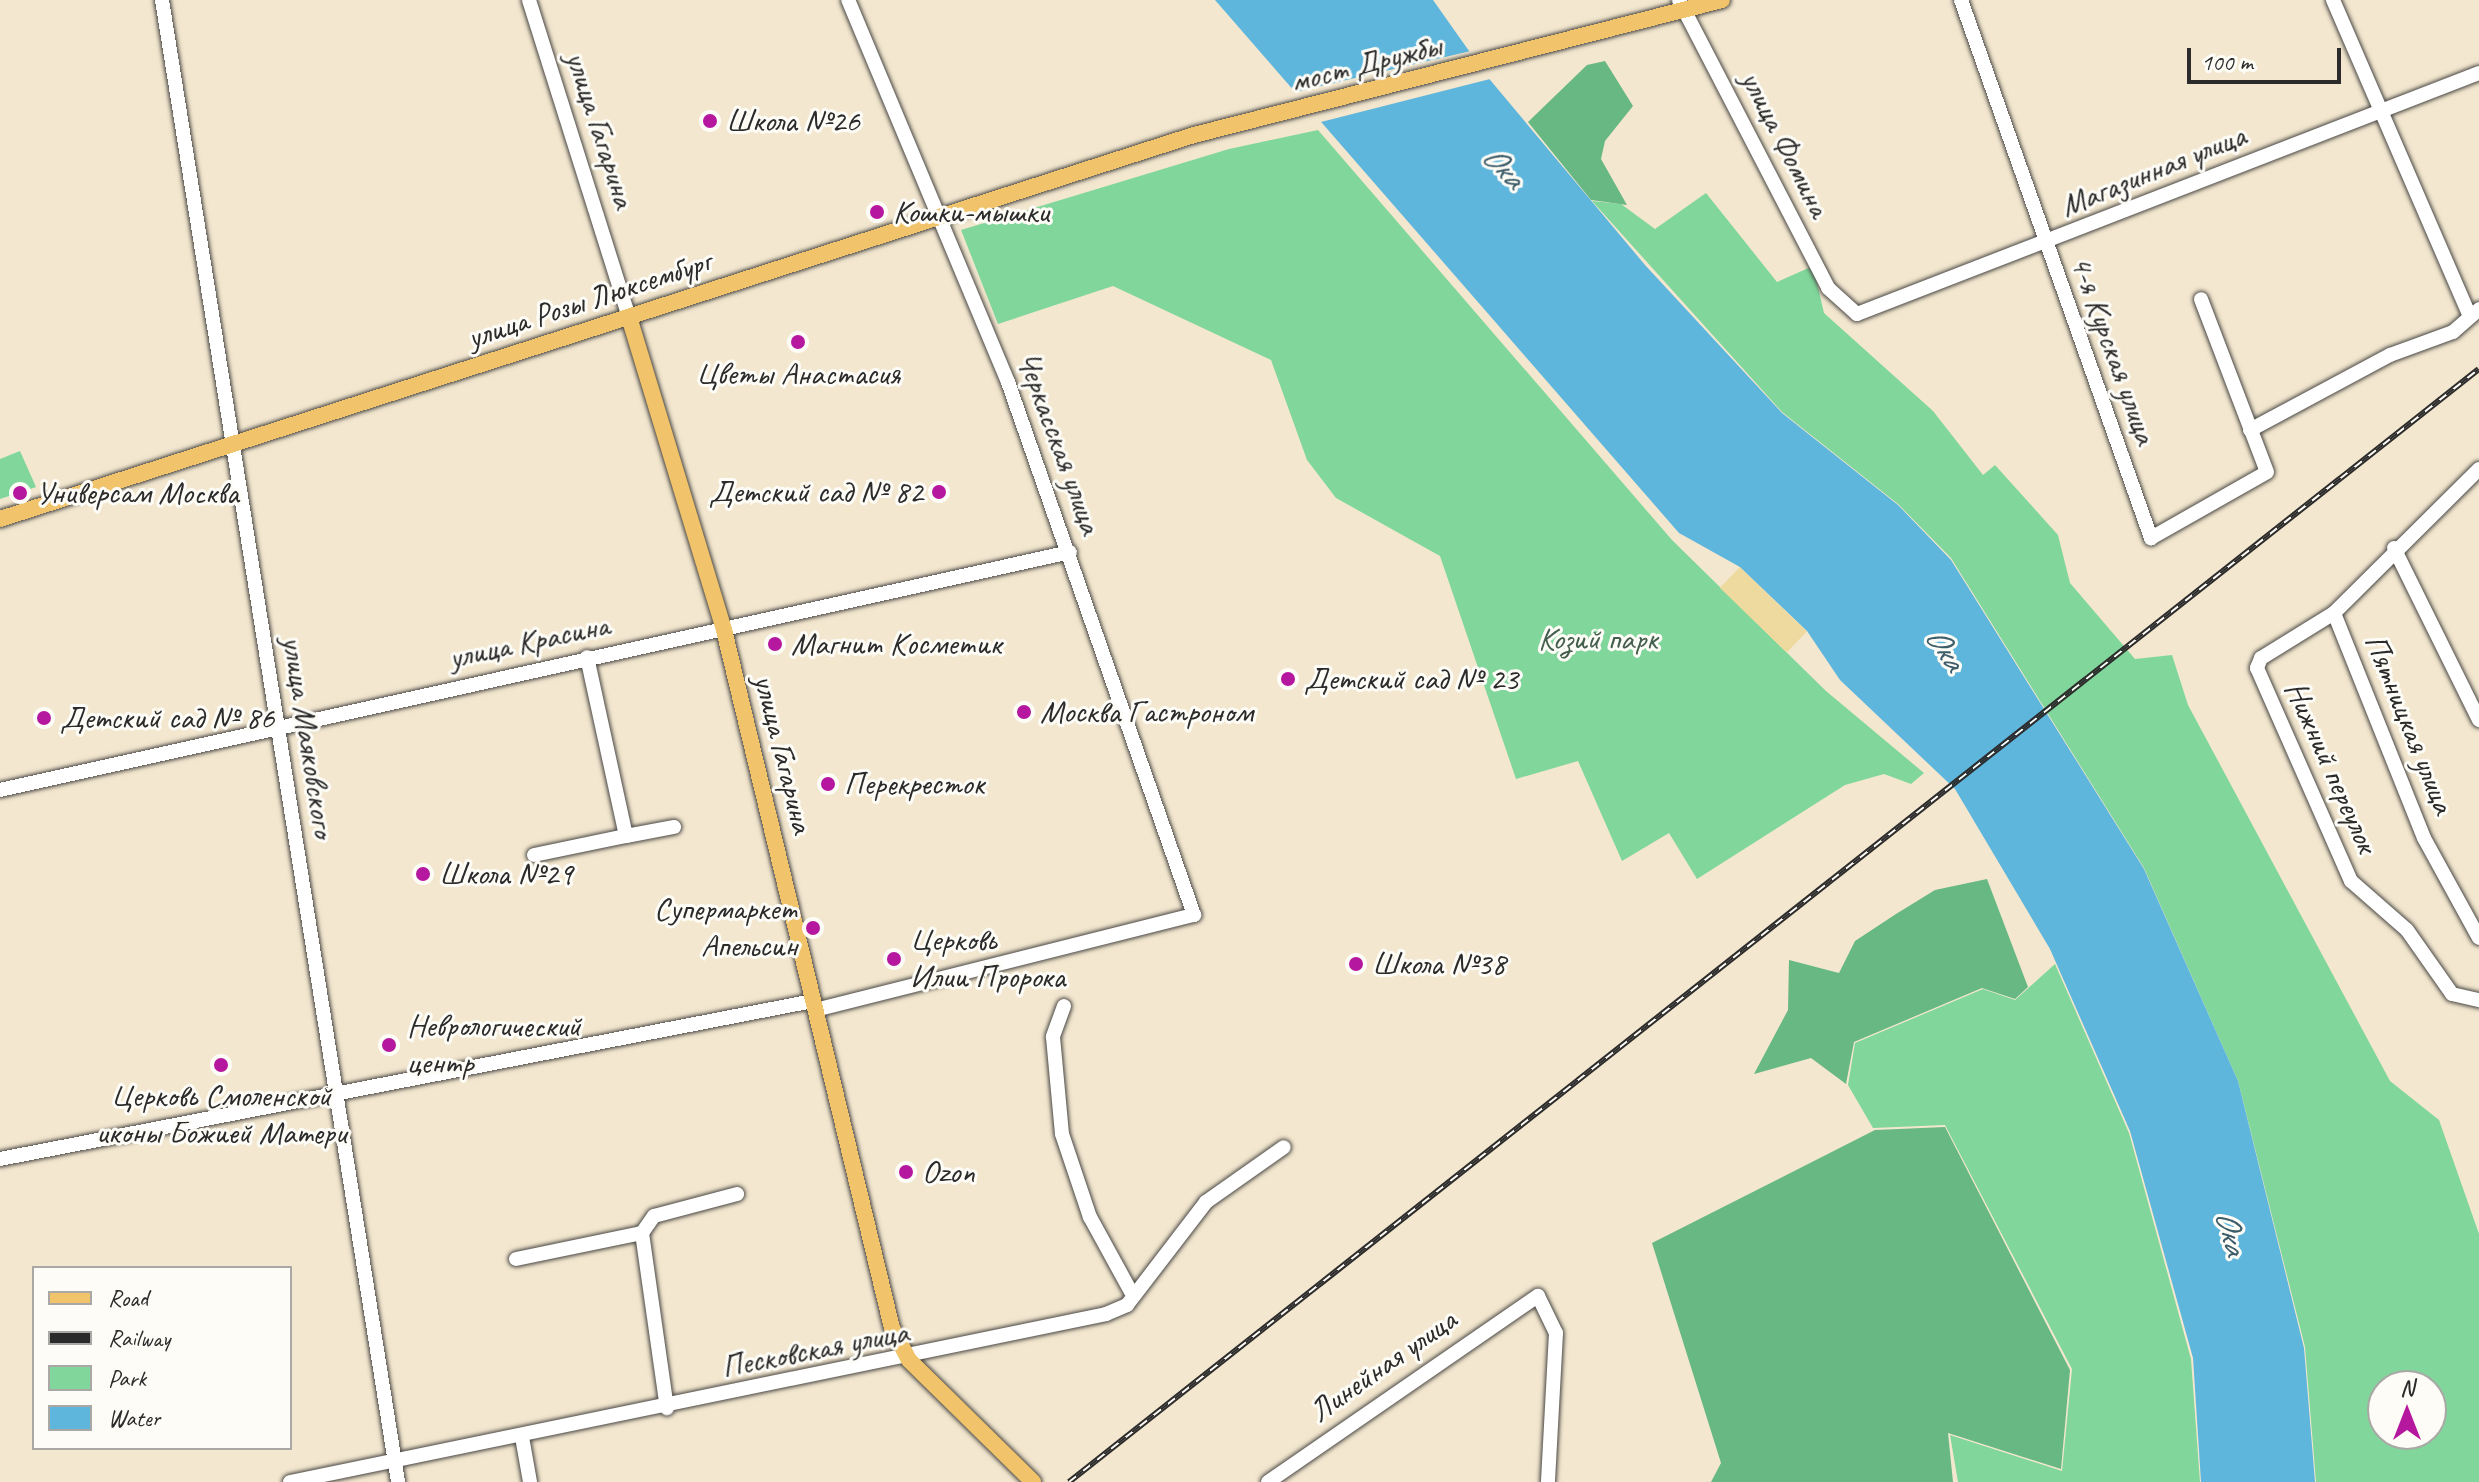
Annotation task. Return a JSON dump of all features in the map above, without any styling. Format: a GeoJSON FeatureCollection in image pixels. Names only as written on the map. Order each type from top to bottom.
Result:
{"type":"FeatureCollection","features":[{"type":"Feature","properties":{"kind":"main road","name":"мост Дружбы"},"geometry":{"type":"LineString","coordinates":[[1194,135],[1552,48],[1682,6],[1722,0]]}},
{"type":"Feature","properties":{"kind":"main road","name":"улица Розы Люксембург"},"geometry":{"type":"LineString","coordinates":[[0,519],[1194,135]]}},
{"type":"Feature","properties":{"kind":"main road","name":"улица Гагарина"},"geometry":{"type":"LineString","coordinates":[[629,317],[724,630],[892,1328],[909,1360],[1033,1482]]}},
{"type":"Feature","properties":{"kind":"street","name":"улица Маяковского"},"geometry":{"type":"LineString","coordinates":[[162,0],[398,1482]]}},
{"type":"Feature","properties":{"kind":"street","name":"улица Гагарина"},"geometry":{"type":"LineString","coordinates":[[529,0],[629,317]]}},
{"type":"Feature","properties":{"kind":"street","name":"Черкасская улица"},"geometry":{"type":"LineString","coordinates":[[814,1006],[1194,915],[1070,552],[941,216],[848,0]]}},
{"type":"Feature","properties":{"kind":"street","name":"4-я Курская улица"},"geometry":{"type":"LineString","coordinates":[[1961,0],[2044,245],[2151,538],[2267,472],[2250,430]]}},
{"type":"Feature","properties":{"kind":"street"},"geometry":{"type":"LineString","coordinates":[[2201,299],[2250,430],[2390,355],[2453,332],[2474,312],[2333,0]]}},
{"type":"Feature","properties":{"kind":"street","name":"улица Фомина"},"geometry":{"type":"LineString","coordinates":[[1682,6],[1828,288],[1847,310]]}},
{"type":"Feature","properties":{"kind":"street","name":"Магазинная улица"},"geometry":{"type":"LineString","coordinates":[[1847,310],[1867,313],[2479,73]]}},
{"type":"Feature","properties":{"kind":"street"},"geometry":{"type":"LineString","coordinates":[[2334,613],[2394,548],[2479,469]]}},
{"type":"Feature","properties":{"kind":"street"},"geometry":{"type":"LineString","coordinates":[[2394,548],[2479,720]]}},
{"type":"Feature","properties":{"kind":"street","name":"улица Красина"},"geometry":{"type":"LineString","coordinates":[[0,790],[1070,552]]}},
{"type":"Feature","properties":{"kind":"street","name":"Нижний переулок"},"geometry":{"type":"LineString","coordinates":[[2334,613],[2261,658],[2257,668],[2351,881],[2407,930],[2452,994],[2479,1000]]}},
{"type":"Feature","properties":{"kind":"street","name":"Пятницкая улица"},"geometry":{"type":"LineString","coordinates":[[2334,613],[2424,838],[2479,938]]}},
{"type":"Feature","properties":{"kind":"street"},"geometry":{"type":"LineString","coordinates":[[587,657],[626,836]]}},
{"type":"Feature","properties":{"kind":"street"},"geometry":{"type":"LineString","coordinates":[[534,855],[674,827]]}},
{"type":"Feature","properties":{"kind":"street"},"geometry":{"type":"LineString","coordinates":[[0,1159],[814,1006]]}},
{"type":"Feature","properties":{"kind":"street"},"geometry":{"type":"LineString","coordinates":[[1064,1006],[1053,1037],[1062,1134],[1090,1217],[1131,1292]]}},
{"type":"Feature","properties":{"kind":"street","name":"Песковская улица"},"geometry":{"type":"LineString","coordinates":[[290,1482],[909,1360],[1106,1314],[1127,1305],[1131,1292],[1206,1202],[1284,1147]]}},
{"type":"Feature","properties":{"kind":"street"},"geometry":{"type":"LineString","coordinates":[[516,1259],[642,1233],[654,1216],[737,1194]]}},
{"type":"Feature","properties":{"kind":"street"},"geometry":{"type":"LineString","coordinates":[[642,1233],[667,1408]]}},
{"type":"Feature","properties":{"kind":"street","name":"Линейная улица"},"geometry":{"type":"LineString","coordinates":[[1268,1482],[1530,1296],[1545,1300],[1556,1333],[1548,1482]]}},
{"type":"Feature","properties":{"kind":"street"},"geometry":{"type":"LineString","coordinates":[[522,1437],[530,1482]]}},
{"type":"Feature","properties":{"kind":"green space"},"geometry":{"type":"Polygon","coordinates":[[[1605,61],[1633,106],[1605,141],[1601,159],[1627,205],[1591,200],[1528,122],[1587,65],[1605,61]]]}},
{"type":"Feature","properties":{"kind":"green space","name":"Козий парк"},"geometry":{"type":"Polygon","coordinates":[[[1318,130],[1672,540],[1826,691],[1924,773],[1911,784],[1884,774],[1845,785],[1697,879],[1669,833],[1622,861],[1578,761],[1516,779],[1440,556],[1336,498],[1307,460],[1271,360],[1113,286],[998,324],[961,230],[1229,149],[1318,130]]]}},
{"type":"Feature","properties":{"kind":"green space"},"geometry":{"type":"Polygon","coordinates":[[[1706,193],[1777,282],[1813,266],[1824,313],[1933,411],[1983,475],[1995,465],[2058,535],[2070,583],[2135,659],[2172,655],[2188,705],[2390,1081],[2439,1120],[2479,1234],[2479,1482],[2316,1482],[2305,1347],[2238,1081],[2144,868],[1951,558],[1898,504],[1782,412],[1592,201],[1621,204],[1655,229],[1706,193]]]}},
{"type":"Feature","properties":{"kind":"green space"},"geometry":{"type":"Polygon","coordinates":[[[20,451],[36,487],[0,499],[0,459],[20,451]]]}},
{"type":"Feature","properties":{"kind":"green space"},"geometry":{"type":"Polygon","coordinates":[[[1987,879],[2028,987],[2015,999],[1982,988],[1854,1042],[1846,1084],[1811,1058],[1754,1074],[1788,1010],[1789,960],[1839,973],[1855,941],[1896,914],[1935,890],[1987,879]]]}},
{"type":"Feature","properties":{"kind":"green space"},"geometry":{"type":"Polygon","coordinates":[[[2055,964],[2129,1133],[2191,1359],[2200,1482],[1958,1482],[1950,1435],[2062,1471],[2072,1369],[1945,1125],[1873,1128],[1848,1085],[1855,1043],[1983,989],[2015,1000],[2055,964]]]}},
{"type":"Feature","properties":{"kind":"green space"},"geometry":{"type":"Polygon","coordinates":[[[1945,1127],[2070,1370],[2061,1469],[1948,1433],[1953,1482],[1711,1482],[1721,1463],[1652,1243],[1875,1130],[1945,1127]]]}},
{"type":"Feature","properties":{"kind":"sand"},"geometry":{"type":"Polygon","coordinates":[[[1740,567],[1807,632],[1787,652],[1720,588],[1740,567]]]}},
{"type":"Feature","properties":{"kind":"water","name":"Ока"},"geometry":{"type":"Polygon","coordinates":[[[1215,0],[1433,0],[1486,75],[1645,265],[1782,413],[1898,505],[1951,560],[2144,869],[2238,1081],[2304,1348],[2315,1482],[2201,1482],[2193,1358],[2130,1131],[2050,949],[1955,789],[1840,680],[1807,631],[1740,567],[1679,533],[1215,0]]]}},
{"type":"Feature","properties":{"kind":"pier"},"geometry":{"type":"Polygon","coordinates":[[[1475,50],[1494,78],[1317,123],[1291,93],[1475,50]]]}},
{"type":"Feature","properties":{"kind":"railway"},"geometry":{"type":"LineString","coordinates":[[1069,1482],[2479,369]]}},
{"type":"Feature","properties":{"kind":"place","name":"Школа №26"},"geometry":{"type":"Point","coordinates":[710,121]}},
{"type":"Feature","properties":{"kind":"place","name":"Кошки-мышки"},"geometry":{"type":"Point","coordinates":[877,212]}},
{"type":"Feature","properties":{"kind":"place","name":"Цветы Анастасия"},"geometry":{"type":"Point","coordinates":[798,342]}},
{"type":"Feature","properties":{"kind":"place","name":"Детский сад № 82"},"geometry":{"type":"Point","coordinates":[939,492]}},
{"type":"Feature","properties":{"kind":"place","name":"Универсам Москва"},"geometry":{"type":"Point","coordinates":[20,493]}},
{"type":"Feature","properties":{"kind":"place","name":"Магнит Косметик"},"geometry":{"type":"Point","coordinates":[775,644]}},
{"type":"Feature","properties":{"kind":"place","name":"Детский сад № 23"},"geometry":{"type":"Point","coordinates":[1288,679]}},
{"type":"Feature","properties":{"kind":"place","name":"Москва Гастроном"},"geometry":{"type":"Point","coordinates":[1024,712]}},
{"type":"Feature","properties":{"kind":"place","name":"Детский сад № 86"},"geometry":{"type":"Point","coordinates":[44,718]}},
{"type":"Feature","properties":{"kind":"place","name":"Перекресток"},"geometry":{"type":"Point","coordinates":[828,784]}},
{"type":"Feature","properties":{"kind":"place","name":"Школа №29"},"geometry":{"type":"Point","coordinates":[423,874]}},
{"type":"Feature","properties":{"kind":"place","name":"Супермаркет Апельсин"},"geometry":{"type":"Point","coordinates":[813,928]}},
{"type":"Feature","properties":{"kind":"place","name":"Церковь Илии Пророка"},"geometry":{"type":"Point","coordinates":[894,959]}},
{"type":"Feature","properties":{"kind":"place","name":"Школа №38"},"geometry":{"type":"Point","coordinates":[1356,964]}},
{"type":"Feature","properties":{"kind":"place","name":"Неврологический центр"},"geometry":{"type":"Point","coordinates":[389,1045]}},
{"type":"Feature","properties":{"kind":"place","name":"Церковь Смоленской иконы Божией Матери"},"geometry":{"type":"Point","coordinates":[221,1065]}},
{"type":"Feature","properties":{"kind":"place","name":"Ozon"},"geometry":{"type":"Point","coordinates":[906,1172]}}]}
